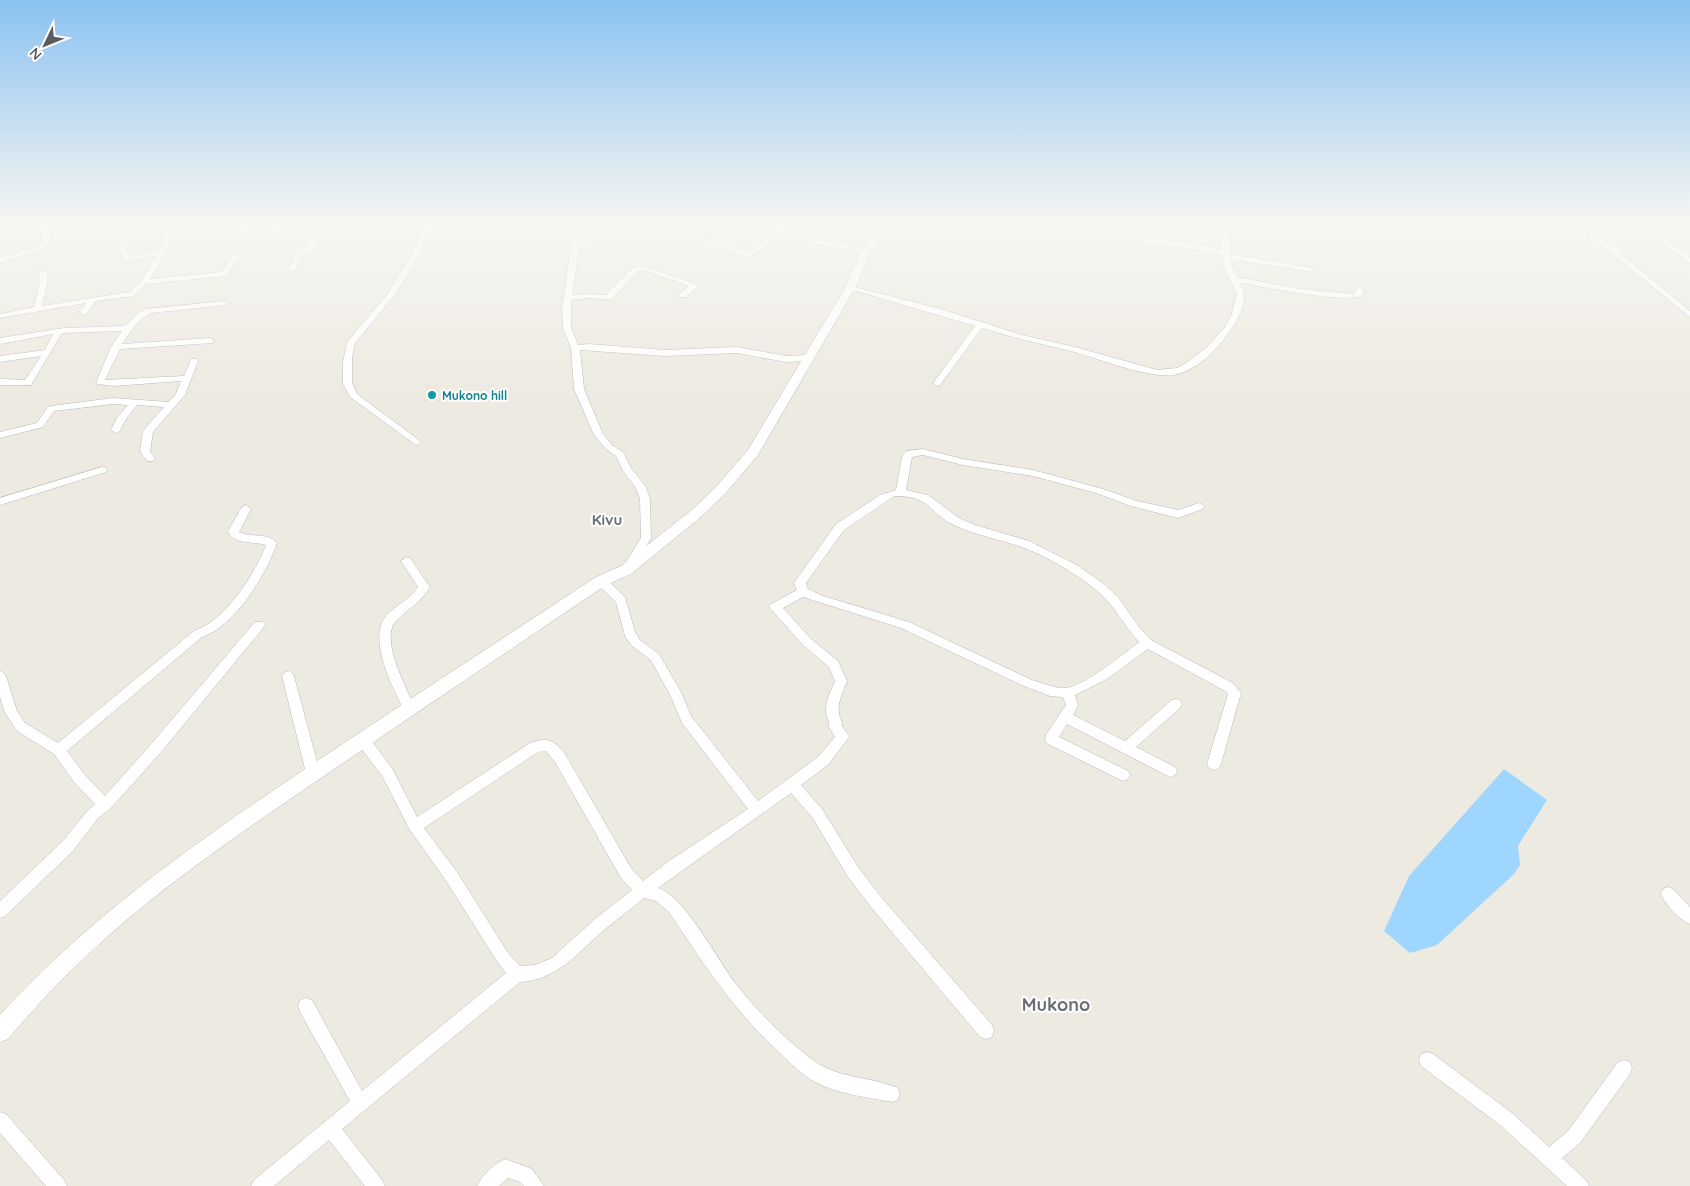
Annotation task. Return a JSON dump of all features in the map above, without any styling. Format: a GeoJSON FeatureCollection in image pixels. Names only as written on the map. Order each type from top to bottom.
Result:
{"type":"FeatureCollection","features":[{"type":"Feature","properties":{"kind":"street"},"geometry":{"type":"LineString","coordinates":[[38,310],[44,279]]}},
{"type":"Feature","properties":{"kind":"street"},"geometry":{"type":"LineString","coordinates":[[0,316],[92,299],[127,296],[134,293],[146,279]]}},
{"type":"Feature","properties":{"kind":"street"},"geometry":{"type":"LineString","coordinates":[[144,282],[170,279]]}},
{"type":"Feature","properties":{"kind":"street"},"geometry":{"type":"LineString","coordinates":[[400,279],[389,297],[351,342],[348,351],[349,368],[347,384],[350,386],[353,395],[416,442]]}},
{"type":"Feature","properties":{"kind":"street"},"geometry":{"type":"LineString","coordinates":[[570,279],[567,298],[567,328],[575,348],[579,389],[599,435],[609,448],[620,454],[627,469],[644,493],[646,538],[626,570]]}},
{"type":"Feature","properties":{"kind":"street"},"geometry":{"type":"LineString","coordinates":[[567,298],[587,296],[608,298],[626,279]]}},
{"type":"Feature","properties":{"kind":"street"},"geometry":{"type":"LineString","coordinates":[[678,279],[695,285],[683,295]]}},
{"type":"Feature","properties":{"kind":"street"},"geometry":{"type":"LineString","coordinates":[[0,1031],[28,999],[112,919],[211,843],[362,739],[601,581],[626,570],[720,491],[753,452],[854,279]]}},
{"type":"Feature","properties":{"kind":"street"},"geometry":{"type":"LineString","coordinates":[[850,288],[901,300],[980,325],[1157,373],[1169,373],[1183,369],[1191,364],[1225,334],[1234,318],[1241,296],[1240,287],[1233,279]]}},
{"type":"Feature","properties":{"kind":"street"},"geometry":{"type":"LineString","coordinates":[[1235,279],[1300,291],[1354,296],[1359,295],[1360,290]]}},
{"type":"Feature","properties":{"kind":"street"},"geometry":{"type":"LineString","coordinates":[[1647,279],[1690,315]]}},
{"type":"Feature","properties":{"kind":"street"},"geometry":{"type":"LineString","coordinates":[[83,313],[92,299]]}},
{"type":"Feature","properties":{"kind":"street"},"geometry":{"type":"LineString","coordinates":[[188,378],[125,383],[100,382],[116,347],[127,329],[145,311],[224,303]]}},
{"type":"Feature","properties":{"kind":"street"},"geometry":{"type":"LineString","coordinates":[[937,383],[980,325]]}},
{"type":"Feature","properties":{"kind":"street"},"geometry":{"type":"LineString","coordinates":[[0,341],[59,331],[95,328],[127,329]]}},
{"type":"Feature","properties":{"kind":"street"},"geometry":{"type":"LineString","coordinates":[[0,382],[28,383],[59,331]]}},
{"type":"Feature","properties":{"kind":"street"},"geometry":{"type":"LineString","coordinates":[[116,347],[210,341]]}},
{"type":"Feature","properties":{"kind":"street"},"geometry":{"type":"LineString","coordinates":[[575,348],[665,353],[684,350],[720,352],[737,350],[786,359],[807,358]]}},
{"type":"Feature","properties":{"kind":"street"},"geometry":{"type":"LineString","coordinates":[[0,358],[48,352]]}},
{"type":"Feature","properties":{"kind":"street"},"geometry":{"type":"LineString","coordinates":[[150,459],[145,451],[148,431],[180,395],[194,361]]}},
{"type":"Feature","properties":{"kind":"street"},"geometry":{"type":"LineString","coordinates":[[113,401],[125,383]]}},
{"type":"Feature","properties":{"kind":"street"},"geometry":{"type":"LineString","coordinates":[[0,435],[40,425],[51,409],[113,401],[171,405]]}},
{"type":"Feature","properties":{"kind":"street"},"geometry":{"type":"LineString","coordinates":[[116,430],[122,418],[134,403]]}},
{"type":"Feature","properties":{"kind":"street"},"geometry":{"type":"LineString","coordinates":[[901,492],[907,457],[918,451],[963,462],[1032,473],[1099,491],[1135,504],[1178,514],[1199,507]]}},
{"type":"Feature","properties":{"kind":"street"},"geometry":{"type":"LineString","coordinates":[[0,502],[102,470]]}},
{"type":"Feature","properties":{"kind":"street"},"geometry":{"type":"LineString","coordinates":[[1147,643],[1103,676],[1068,693],[1050,691],[1028,683],[905,625],[819,599],[803,592],[800,583],[840,527],[884,497],[901,492],[924,497],[955,521],[971,528],[1025,544],[1071,567],[1100,587],[1114,600],[1134,629],[1147,643],[1229,687],[1235,693],[1214,764]]}},
{"type":"Feature","properties":{"kind":"street"},"geometry":{"type":"LineString","coordinates":[[59,750],[178,650],[198,634],[214,627],[232,611],[272,543],[267,540],[241,538],[234,534],[235,527],[246,509]]}},
{"type":"Feature","properties":{"kind":"street"},"geometry":{"type":"LineString","coordinates":[[406,562],[424,587],[413,603],[389,620],[384,633],[387,657],[409,708]]}},
{"type":"Feature","properties":{"kind":"street"},"geometry":{"type":"LineString","coordinates":[[601,581],[621,600],[629,633],[636,643],[655,657],[677,696],[686,719],[758,810]]}},
{"type":"Feature","properties":{"kind":"street"},"geometry":{"type":"LineString","coordinates":[[260,1186],[517,974],[536,973],[557,962],[600,924],[674,866],[758,810],[822,761],[843,737],[835,727],[836,722],[832,709],[841,681],[834,664],[807,642],[775,609],[775,607],[803,592]]}},
{"type":"Feature","properties":{"kind":"street"},"geometry":{"type":"LineString","coordinates":[[0,911],[66,847],[94,813],[105,805],[157,747],[259,625]]}},
{"type":"Feature","properties":{"kind":"street"},"geometry":{"type":"LineString","coordinates":[[0,676],[10,713],[21,727],[59,750],[80,778],[105,805]]}},
{"type":"Feature","properties":{"kind":"street"},"geometry":{"type":"LineString","coordinates":[[288,676],[313,773]]}},
{"type":"Feature","properties":{"kind":"street"},"geometry":{"type":"LineString","coordinates":[[1068,693],[1072,706],[1052,739],[1123,775]]}},
{"type":"Feature","properties":{"kind":"street"},"geometry":{"type":"LineString","coordinates":[[1126,748],[1176,704]]}},
{"type":"Feature","properties":{"kind":"street"},"geometry":{"type":"LineString","coordinates":[[1065,717],[1170,771]]}},
{"type":"Feature","properties":{"kind":"street"},"geometry":{"type":"LineString","coordinates":[[362,739],[387,772],[415,826],[452,878],[503,958],[517,974]]}},
{"type":"Feature","properties":{"kind":"street"},"geometry":{"type":"LineString","coordinates":[[415,826],[535,747],[549,745],[560,758],[626,873],[642,891],[660,895],[674,907],[749,1012],[804,1064],[821,1076],[840,1083],[892,1094]]}},
{"type":"Feature","properties":{"kind":"street"},"geometry":{"type":"LineString","coordinates":[[792,785],[817,813],[853,872],[876,902],[986,1031]]}},
{"type":"Feature","properties":{"kind":"street"},"geometry":{"type":"LineString","coordinates":[[1668,894],[1690,917]]}},
{"type":"Feature","properties":{"kind":"street"},"geometry":{"type":"LineString","coordinates":[[306,1006],[360,1103]]}},
{"type":"Feature","properties":{"kind":"street"},"geometry":{"type":"LineString","coordinates":[[1427,1060],[1506,1119],[1580,1186]]}},
{"type":"Feature","properties":{"kind":"street"},"geometry":{"type":"LineString","coordinates":[[1549,1158],[1574,1137],[1624,1068]]}},
{"type":"Feature","properties":{"kind":"street"},"geometry":{"type":"LineString","coordinates":[[0,1120],[58,1186]]}},
{"type":"Feature","properties":{"kind":"street"},"geometry":{"type":"LineString","coordinates":[[330,1127],[376,1186]]}},
{"type":"Feature","properties":{"kind":"street"},"geometry":{"type":"LineString","coordinates":[[486,1186],[505,1168],[526,1175],[535,1186]]}},
{"type":"Feature","properties":{"kind":"water"},"geometry":{"type":"Polygon","coordinates":[[[1504,769],[1547,800],[1518,846],[1520,865],[1514,874],[1437,945],[1410,953],[1384,931],[1409,876],[1504,769]]]}},
{"type":"Feature","properties":{"kind":"place","name":"Mukono hill"},"geometry":{"type":"Point","coordinates":[432,395]}},
{"type":"Feature","properties":{"kind":"district","name":"Kivu"},"geometry":{"type":"Point","coordinates":[607,519]}},
{"type":"Feature","properties":{"kind":"district","name":"Mukono"},"geometry":{"type":"Point","coordinates":[1056,1004]}}]}
